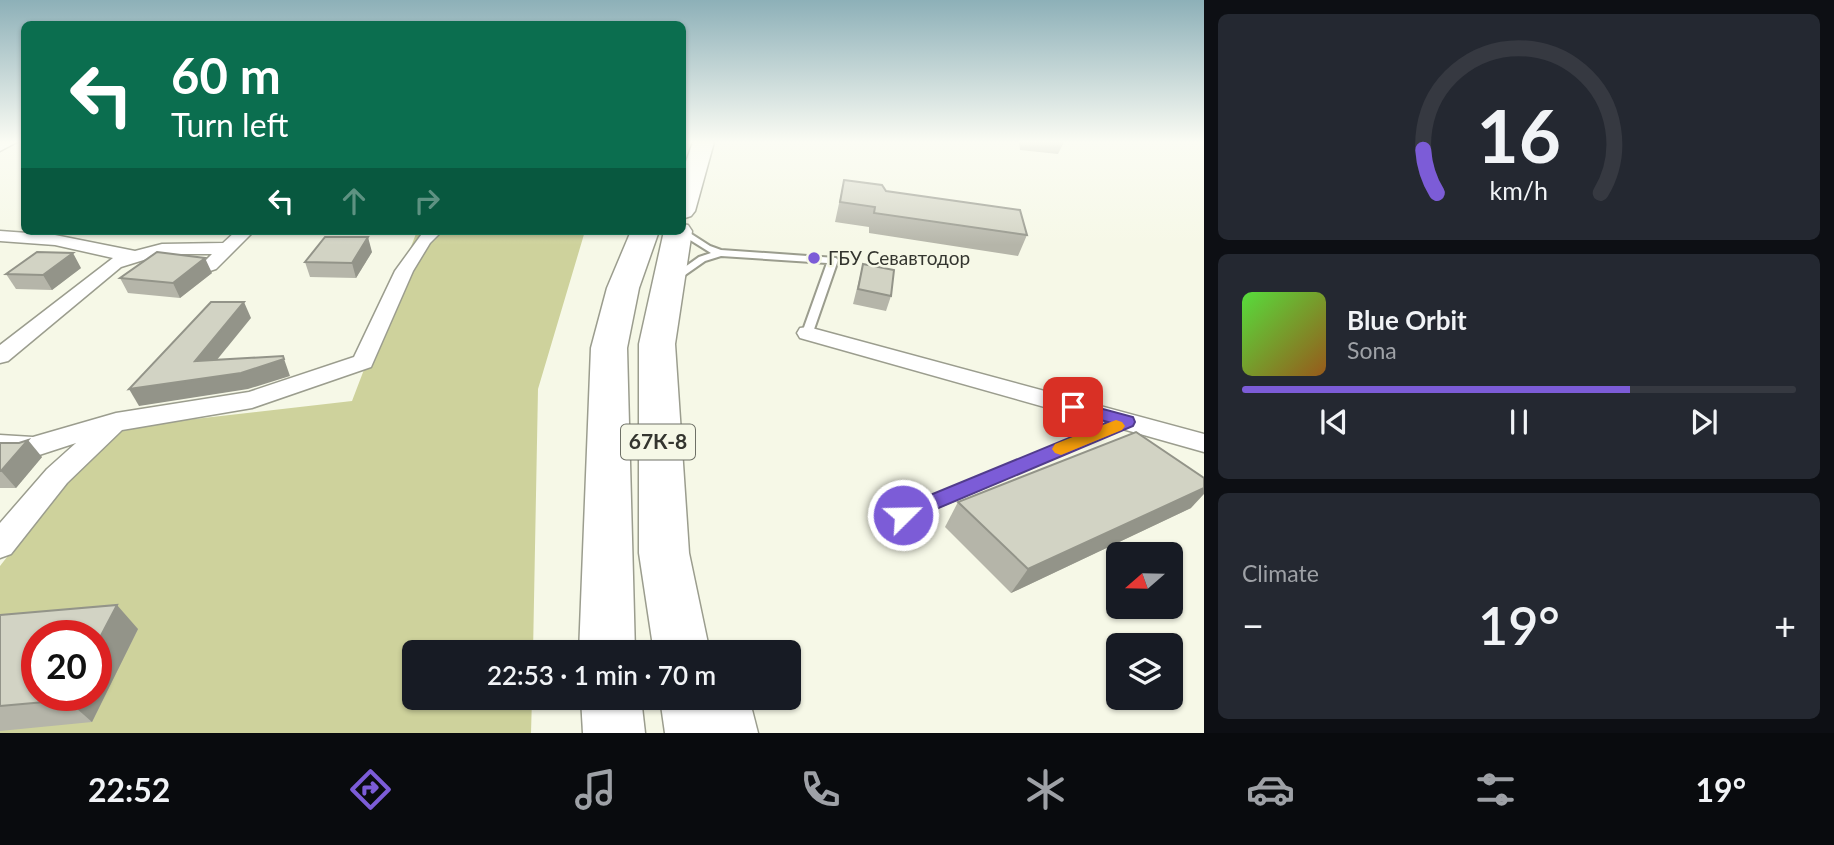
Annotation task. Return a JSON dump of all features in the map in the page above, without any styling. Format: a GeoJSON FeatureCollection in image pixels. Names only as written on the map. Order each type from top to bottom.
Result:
{"type":"FeatureCollection","features":[{"type":"Feature","properties":{"kind":"main road"},"geometry":{"type":"LineString","coordinates":[[686,198],[693,176]]}},
{"type":"Feature","properties":{"kind":"main road","name":"67К-8"},"geometry":{"type":"LineString","coordinates":[[607,640],[609,348],[623,288],[643,235]]}},
{"type":"Feature","properties":{"kind":"main road","name":"67К-8"},"geometry":{"type":"LineString","coordinates":[[679,235],[666,284],[657,344],[664,553],[680,640]]}},
{"type":"Feature","properties":{"kind":"main road"},"geometry":{"type":"LineString","coordinates":[[664,553],[685,586],[705,640]]}},
{"type":"Feature","properties":{"kind":"main road"},"geometry":{"type":"LineString","coordinates":[[612,710],[614,733]]}},
{"type":"Feature","properties":{"kind":"main road"},"geometry":{"type":"LineString","coordinates":[[692,710],[696,733]]}},
{"type":"Feature","properties":{"kind":"main road"},"geometry":{"type":"LineString","coordinates":[[722,710],[727,733]]}},
{"type":"Feature","properties":{"kind":"street"},"geometry":{"type":"LineString","coordinates":[[210,265],[242,235]]}},
{"type":"Feature","properties":{"kind":"street"},"geometry":{"type":"LineString","coordinates":[[0,444],[33,447],[116,422],[251,400],[363,362],[409,263],[427,235]]}},
{"type":"Feature","properties":{"kind":"street"},"geometry":{"type":"LineString","coordinates":[[0,236],[55,240],[135,257]]}},
{"type":"Feature","properties":{"kind":"street"},"geometry":{"type":"LineString","coordinates":[[0,356],[115,262],[162,250],[228,248]]}},
{"type":"Feature","properties":{"kind":"street"},"geometry":{"type":"LineString","coordinates":[[808,332],[1204,443]]}},
{"type":"Feature","properties":{"kind":"street"},"geometry":{"type":"LineString","coordinates":[[0,545],[57,476],[116,422]]}},
{"type":"Feature","properties":{"kind":"lane"},"geometry":{"type":"LineString","coordinates":[[686,235],[706,248],[720,253],[833,260],[808,332]]}},
{"type":"Feature","properties":{"kind":"lane"},"geometry":{"type":"LineString","coordinates":[[666,284],[702,259],[720,253]]}},
{"type":"Feature","properties":{"kind":"lane"},"geometry":{"type":"LineString","coordinates":[[903,515],[1126,422]]}},
{"type":"Feature","properties":{"kind":"green space"},"geometry":{"type":"Polygon","coordinates":[[[415,235],[584,235],[538,389],[533,640],[402,640],[402,710],[532,710],[531,733],[0,733],[0,566],[107,429],[352,401],[415,235]]]}},
{"type":"Feature","properties":{"kind":"building"},"geometry":{"type":"Polygon","coordinates":[[[844,180],[882,185],[886,191],[1020,210],[1027,235],[874,213],[875,207],[840,202],[844,180]]]}},
{"type":"Feature","properties":{"kind":"building"},"geometry":{"type":"Polygon","coordinates":[[[325,237],[368,237],[352,263],[305,262],[325,237]]]}},
{"type":"Feature","properties":{"kind":"building"},"geometry":{"type":"Polygon","coordinates":[[[37,252],[73,253],[43,275],[6,274],[37,252]]]}},
{"type":"Feature","properties":{"kind":"building"},"geometry":{"type":"Polygon","coordinates":[[[157,252],[205,258],[173,283],[120,278],[157,252]]]}},
{"type":"Feature","properties":{"kind":"building"},"geometry":{"type":"Polygon","coordinates":[[[863,264],[894,270],[891,296],[858,289],[863,264]]]}},
{"type":"Feature","properties":{"kind":"building"},"geometry":{"type":"Polygon","coordinates":[[[211,302],[244,302],[195,361],[283,356],[284,359],[241,373],[129,389],[211,302]]]}},
{"type":"Feature","properties":{"kind":"building"},"geometry":{"type":"Polygon","coordinates":[[[1136,432],[1204,478],[1204,488],[1028,569],[958,502],[1136,432]]]}},
{"type":"Feature","properties":{"kind":"building"},"geometry":{"type":"Polygon","coordinates":[[[28,440],[1,471],[0,471],[0,443],[28,440]]]}},
{"type":"Feature","properties":{"kind":"building"},"geometry":{"type":"Polygon","coordinates":[[[117,605],[109,620],[21,620],[21,704],[0,706],[0,615],[117,605]]]}},
{"type":"Feature","properties":{"kind":"slow traffic"},"geometry":{"type":"LineString","coordinates":[[1061,449],[1116,426]]}},
{"type":"Feature","properties":{"kind":"place","name":"ГБУ Севавтодор"},"geometry":{"type":"Point","coordinates":[814,258]}},
{"type":"Feature","properties":{"kind":"route"},"geometry":{"type":"LineString","coordinates":[[903,515],[1126,422],[1073,407]]}}]}
